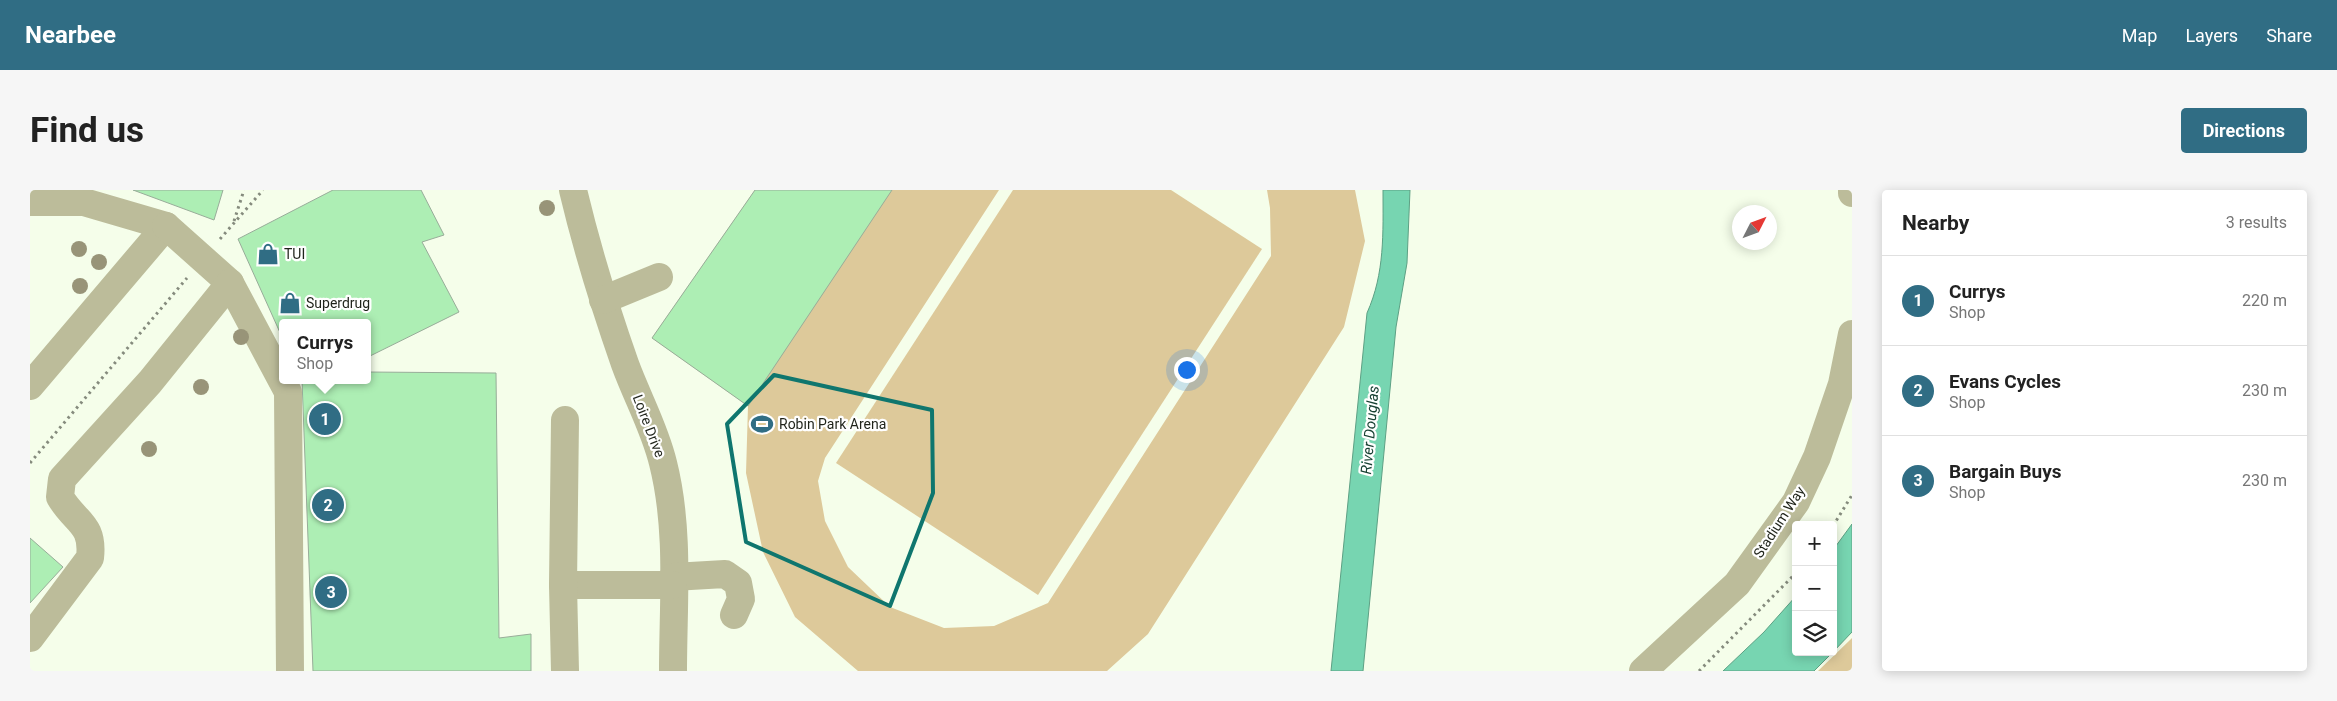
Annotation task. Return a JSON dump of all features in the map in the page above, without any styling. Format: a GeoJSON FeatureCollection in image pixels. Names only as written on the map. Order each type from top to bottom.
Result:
{"type":"FeatureCollection","features":[{"type":"Feature","properties":{"kind":"street","name":"Loire Drive"},"geometry":{"type":"LineString","coordinates":[[573,190],[585,241],[603,300],[663,462],[670,496],[673,581],[673,671]]}},
{"type":"Feature","properties":{"kind":"street"},"geometry":{"type":"LineString","coordinates":[[30,202],[84,202],[166,226],[230,283],[279,375]]}},
{"type":"Feature","properties":{"kind":"street"},"geometry":{"type":"LineString","coordinates":[[30,386],[166,226]]}},
{"type":"Feature","properties":{"kind":"street"},"geometry":{"type":"LineString","coordinates":[[603,300],[659,277]]}},
{"type":"Feature","properties":{"kind":"street"},"geometry":{"type":"LineString","coordinates":[[30,638],[90,558],[92,543],[88,530],[66,507],[60,497],[62,479],[150,382],[230,283]]}},
{"type":"Feature","properties":{"kind":"street","name":"Stadium Way"},"geometry":{"type":"LineString","coordinates":[[1643,671],[1737,584],[1796,502],[1817,457],[1840,392],[1852,334]]}},
{"type":"Feature","properties":{"kind":"street"},"geometry":{"type":"LineString","coordinates":[[284,384],[288,392],[290,671]]}},
{"type":"Feature","properties":{"kind":"street"},"geometry":{"type":"LineString","coordinates":[[565,420],[563,585],[565,671]]}},
{"type":"Feature","properties":{"kind":"street"},"geometry":{"type":"LineString","coordinates":[[563,585],[673,581],[725,574],[738,583],[741,599],[734,615]]}},
{"type":"Feature","properties":{"kind":"path"},"geometry":{"type":"LineString","coordinates":[[233,224],[244,190]]}},
{"type":"Feature","properties":{"kind":"path"},"geometry":{"type":"LineString","coordinates":[[30,463],[263,190]]}},
{"type":"Feature","properties":{"kind":"path"},"geometry":{"type":"LineString","coordinates":[[1836,521],[1852,495]]}},
{"type":"Feature","properties":{"kind":"path"},"geometry":{"type":"LineString","coordinates":[[1699,671],[1792,577]]}},
{"type":"Feature","properties":{"kind":"highlighted area"},"geometry":{"type":"Polygon","coordinates":[[[774,375],[932,410],[933,493],[890,606],[746,542],[727,424],[774,375]]]}},
{"type":"Feature","properties":{"kind":"shaded area"},"geometry":{"type":"Polygon","coordinates":[[[755,190],[999,190],[825,458],[818,481],[825,521],[848,567],[890,607],[944,628],[994,626],[1048,603],[1271,256],[1270,208],[1267,190],[1355,190],[1365,241],[1344,327],[1148,634],[1107,671],[858,671],[795,617],[763,552],[746,473],[748,406],[652,338],[755,190]]]}},
{"type":"Feature","properties":{"kind":"shaded area"},"geometry":{"type":"Polygon","coordinates":[[[1013,190],[1171,190],[1262,249],[1038,595],[836,463],[1013,190]]]}},
{"type":"Feature","properties":{"kind":"shaded area"},"geometry":{"type":"Polygon","coordinates":[[[1851,639],[1852,671],[1818,671],[1833,656],[1837,656],[1837,653],[1851,639]]]}},
{"type":"Feature","properties":{"kind":"water","name":"River Douglas"},"geometry":{"type":"Polygon","coordinates":[[[1383,190],[1410,190],[1407,263],[1396,327],[1363,671],[1331,671],[1367,313],[1377,283],[1382,253],[1383,190]]]}},
{"type":"Feature","properties":{"kind":"water"},"geometry":{"type":"Polygon","coordinates":[[[1852,524],[1852,632],[1837,648],[1837,566],[1837,545],[1852,524]]]}},
{"type":"Feature","properties":{"kind":"water"},"geometry":{"type":"Polygon","coordinates":[[[1792,600],[1792,656],[1829,656],[1814,671],[1723,671],[1764,632],[1792,600]]]}},
{"type":"Feature","properties":{"kind":"building"},"geometry":{"type":"Polygon","coordinates":[[[133,190],[223,190],[214,220],[133,190]]]}},
{"type":"Feature","properties":{"kind":"building"},"geometry":{"type":"Polygon","coordinates":[[[333,190],[421,190],[444,235],[422,242],[459,312],[371,356],[371,319],[279,319],[279,330],[238,239],[333,190]]]}},
{"type":"Feature","properties":{"kind":"building"},"geometry":{"type":"Polygon","coordinates":[[[755,190],[892,190],[748,406],[652,338],[755,190]]]}},
{"type":"Feature","properties":{"kind":"building"},"geometry":{"type":"Polygon","coordinates":[[[371,372],[496,373],[499,638],[531,634],[531,671],[313,671],[302,384],[371,384],[371,372]]]}},
{"type":"Feature","properties":{"kind":"building"},"geometry":{"type":"Polygon","coordinates":[[[30,538],[63,567],[30,603],[30,538]]]}},
{"type":"Feature","properties":{"kind":"place","name":"TUI"},"geometry":{"type":"Point","coordinates":[268,254]}},
{"type":"Feature","properties":{"kind":"place","name":"Superdrug"},"geometry":{"type":"Point","coordinates":[290,303]}},
{"type":"Feature","properties":{"kind":"place","name":"Currys"},"geometry":{"type":"Point","coordinates":[325,419]}},
{"type":"Feature","properties":{"kind":"place","name":"Robin Park Arena"},"geometry":{"type":"Point","coordinates":[762,424]}},
{"type":"Feature","properties":{"kind":"place","name":"Evans Cycles"},"geometry":{"type":"Point","coordinates":[328,505]}},
{"type":"Feature","properties":{"kind":"place","name":"Bargain Buys"},"geometry":{"type":"Point","coordinates":[331,592]}}]}
